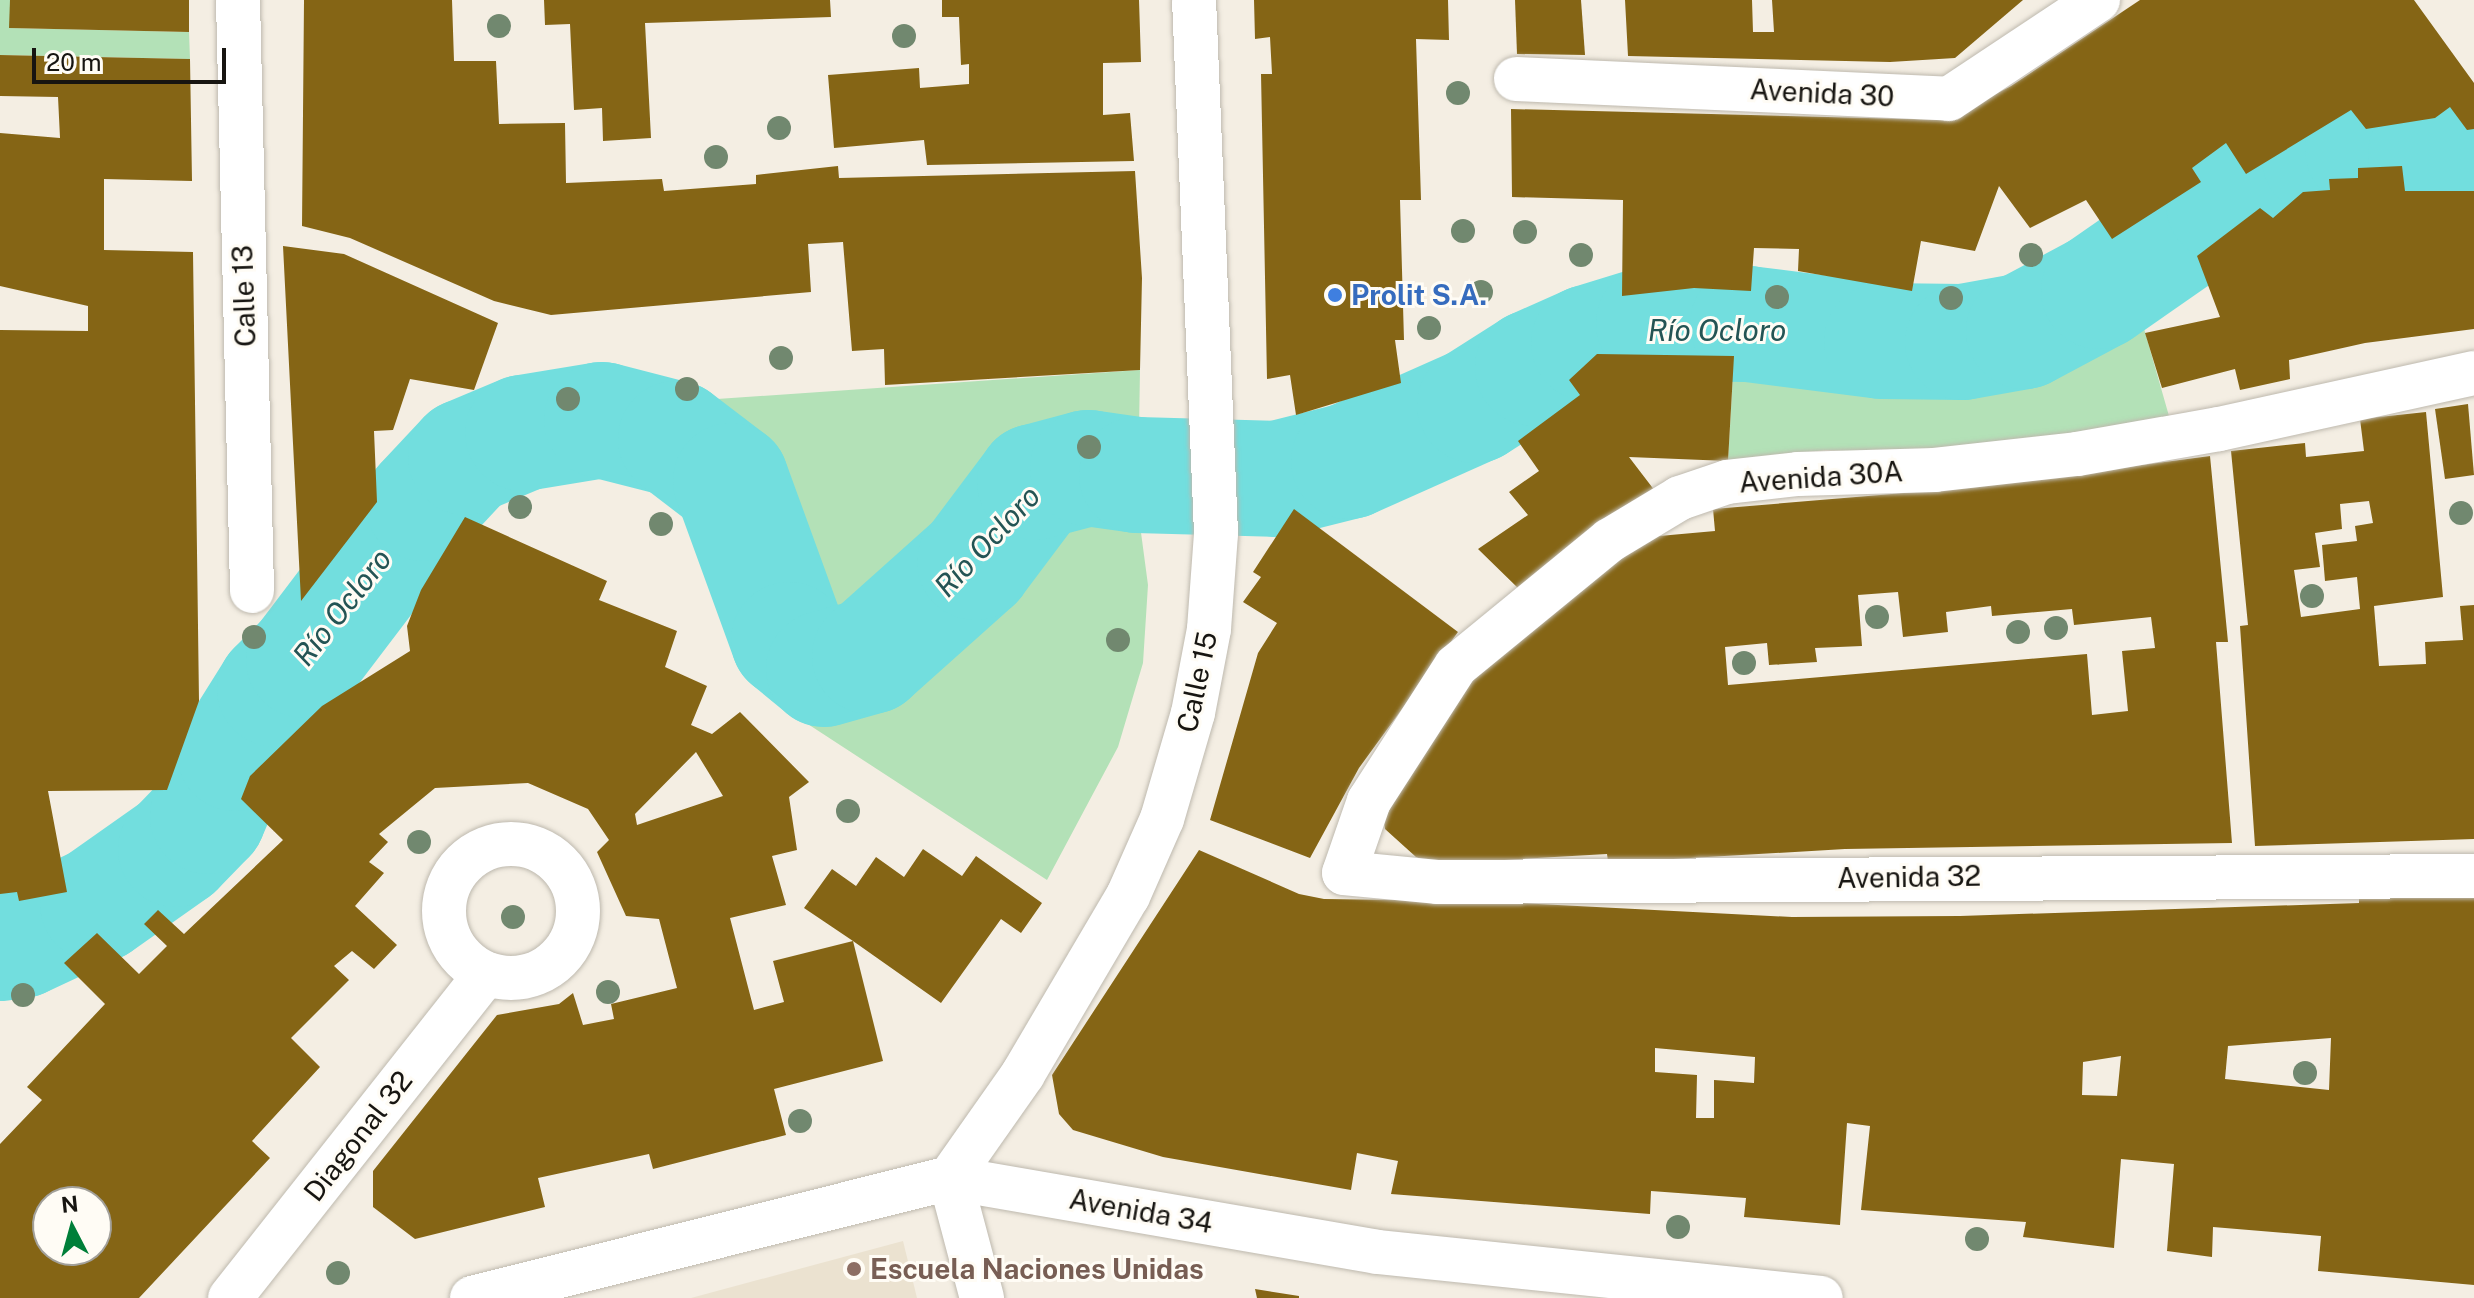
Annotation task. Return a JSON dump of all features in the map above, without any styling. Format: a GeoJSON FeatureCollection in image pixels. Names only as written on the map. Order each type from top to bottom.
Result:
{"type":"FeatureCollection","features":[{"type":"Feature","properties":{"kind":"street","name":"Calle 13"},"geometry":{"type":"LineString","coordinates":[[238,0],[252,591]]}},
{"type":"Feature","properties":{"kind":"street","name":"Calle 15"},"geometry":{"type":"LineString","coordinates":[[950,1178],[1023,1074],[1128,896],[1162,819],[1193,713],[1209,629],[1216,533],[1194,0]]}},
{"type":"Feature","properties":{"kind":"street","name":"Avenida 30"},"geometry":{"type":"LineString","coordinates":[[1516,79],[1949,99],[2098,0]]}},
{"type":"Feature","properties":{"kind":"street","name":"Avenida 30A"},"geometry":{"type":"LineString","coordinates":[[1344,873],[1369,801],[1456,666],[1610,540],[1680,498],[1727,482],[1798,474],[1935,470],[2077,454],[2219,429],[2474,373]]}},
{"type":"Feature","properties":{"kind":"street","name":"Avenida 32"},"geometry":{"type":"LineString","coordinates":[[1344,873],[1437,882],[2474,876]]}},
{"type":"Feature","properties":{"kind":"street","name":"Diagonal 32"},"geometry":{"type":"LineString","coordinates":[[230,1298],[486,974]]}},
{"type":"Feature","properties":{"kind":"street","name":"Avenida 34"},"geometry":{"type":"LineString","coordinates":[[472,1298],[950,1178],[1377,1252],[1821,1298]]}},
{"type":"Feature","properties":{"kind":"street"},"geometry":{"type":"LineString","coordinates":[[950,1178],[982,1298]]}},
{"type":"Feature","properties":{"kind":"shaded area","name":"Escuela Naciones Unidas"},"geometry":{"type":"Polygon","coordinates":[[[903,1241],[917,1298],[691,1298],[903,1241]]]}},
{"type":"Feature","properties":{"kind":"green space"},"geometry":{"type":"Polygon","coordinates":[[[0,0],[10,0],[10,28],[189,32],[190,59],[0,55],[0,0]]]}},
{"type":"Feature","properties":{"kind":"green space"},"geometry":{"type":"Polygon","coordinates":[[[2139,311],[2169,416],[2123,428],[1900,453],[1826,450],[1728,461],[1734,356],[1922,378],[1968,376],[2139,311]]]}},
{"type":"Feature","properties":{"kind":"green space"},"geometry":{"type":"Polygon","coordinates":[[[1140,370],[1139,429],[1045,435],[999,464],[948,540],[874,601],[835,608],[802,577],[770,480],[688,401],[1140,370]]]}},
{"type":"Feature","properties":{"kind":"green space"},"geometry":{"type":"Polygon","coordinates":[[[1089,485],[1136,495],[1148,585],[1143,663],[1118,747],[1047,880],[771,700],[880,672],[954,627],[1015,565],[1046,508],[1089,485]]]}},
{"type":"Feature","properties":{"kind":"building"},"geometry":{"type":"Polygon","coordinates":[[[10,0],[189,0],[189,32],[9,28],[10,0]]]}},
{"type":"Feature","properties":{"kind":"building"},"geometry":{"type":"Polygon","coordinates":[[[304,0],[452,0],[454,61],[496,61],[499,124],[565,123],[566,183],[662,179],[664,191],[756,184],[756,175],[838,166],[839,178],[1135,171],[1142,278],[1140,370],[885,385],[884,349],[852,351],[843,242],[808,244],[811,292],[551,315],[494,301],[350,238],[302,226],[304,0]]]}},
{"type":"Feature","properties":{"kind":"building"},"geometry":{"type":"Polygon","coordinates":[[[544,0],[830,0],[831,17],[645,23],[651,138],[603,141],[602,108],[574,110],[570,24],[545,25],[544,0]]]}},
{"type":"Feature","properties":{"kind":"building"},"geometry":{"type":"Polygon","coordinates":[[[942,0],[1139,0],[1141,62],[1103,63],[1103,115],[1130,113],[1134,161],[927,165],[924,140],[834,148],[828,75],[919,68],[920,88],[969,84],[969,64],[961,65],[959,17],[942,17],[942,0]]]}},
{"type":"Feature","properties":{"kind":"building"},"geometry":{"type":"Polygon","coordinates":[[[1254,0],[1448,0],[1449,40],[1416,39],[1421,200],[1400,200],[1404,340],[1395,340],[1401,383],[1296,415],[1290,375],[1267,379],[1261,74],[1272,74],[1270,37],[1255,39],[1254,0]]]}},
{"type":"Feature","properties":{"kind":"building"},"geometry":{"type":"Polygon","coordinates":[[[1515,0],[1581,0],[1585,55],[1517,54],[1515,0]]]}},
{"type":"Feature","properties":{"kind":"building"},"geometry":{"type":"Polygon","coordinates":[[[1625,0],[1752,0],[1753,32],[1774,32],[1772,0],[2023,0],[1955,58],[1890,62],[1628,56],[1625,0]]]}},
{"type":"Feature","properties":{"kind":"building"},"geometry":{"type":"Polygon","coordinates":[[[2140,0],[2414,0],[2474,83],[2474,129],[2467,130],[2450,107],[2435,118],[2366,129],[2351,110],[2246,174],[2226,143],[2192,168],[2201,182],[2112,239],[2086,200],[2030,228],[1999,186],[1975,251],[1921,241],[1912,291],[1798,271],[1799,249],[1754,248],[1751,291],[1694,288],[1622,296],[1623,200],[1512,197],[1511,109],[1947,120],[2011,86],[2140,0]]]}},
{"type":"Feature","properties":{"kind":"building"},"geometry":{"type":"Polygon","coordinates":[[[0,55],[190,59],[192,181],[104,179],[104,250],[193,252],[199,701],[167,790],[48,791],[67,892],[19,901],[17,892],[0,894],[0,330],[88,331],[88,306],[0,286],[0,133],[60,138],[58,97],[0,96],[0,55]]]}},
{"type":"Feature","properties":{"kind":"building"},"geometry":{"type":"Polygon","coordinates":[[[2402,166],[2405,191],[2474,191],[2474,329],[2365,343],[2289,360],[2290,379],[2240,390],[2235,369],[2162,388],[2145,333],[2220,317],[2197,256],[2260,208],[2273,218],[2303,192],[2330,190],[2329,179],[2358,178],[2358,168],[2402,166]]]}},
{"type":"Feature","properties":{"kind":"building"},"geometry":{"type":"Polygon","coordinates":[[[283,246],[344,254],[498,323],[474,390],[410,379],[393,430],[374,431],[377,502],[301,601],[283,246]]]}},
{"type":"Feature","properties":{"kind":"building"},"geometry":{"type":"Polygon","coordinates":[[[1597,354],[1734,356],[1728,461],[1629,457],[1655,491],[1519,589],[1478,549],[1528,515],[1509,492],[1539,471],[1518,441],[1580,395],[1569,380],[1597,354]]]}},
{"type":"Feature","properties":{"kind":"building"},"geometry":{"type":"Polygon","coordinates":[[[2468,404],[2474,475],[2445,479],[2435,409],[2468,404]]]}},
{"type":"Feature","properties":{"kind":"building"},"geometry":{"type":"Polygon","coordinates":[[[2426,412],[2443,597],[2374,606],[2379,666],[2426,664],[2425,642],[2463,640],[2460,606],[2474,605],[2474,839],[2255,846],[2240,626],[2248,625],[2231,451],[2305,443],[2306,457],[2364,451],[2360,419],[2426,412]],[[2369,501],[2340,504],[2342,529],[2315,533],[2320,567],[2294,570],[2301,617],[2360,609],[2357,577],[2325,581],[2322,545],[2357,541],[2355,526],[2373,523],[2369,501]]]}},
{"type":"Feature","properties":{"kind":"building"},"geometry":{"type":"Polygon","coordinates":[[[2210,456],[2228,642],[2216,642],[2232,843],[1845,849],[1608,861],[1607,854],[1436,864],[1416,857],[1385,829],[1382,810],[1455,694],[1626,539],[1715,531],[1713,509],[1976,487],[2210,456]],[[1898,592],[1858,595],[1862,646],[1815,648],[1817,662],[1769,665],[1767,643],[1725,647],[1728,685],[2087,654],[2092,715],[2128,711],[2122,651],[2155,648],[2151,617],[2074,625],[2072,609],[1992,616],[1991,606],[1946,612],[1948,632],[1903,637],[1898,592]]]}},
{"type":"Feature","properties":{"kind":"building"},"geometry":{"type":"Polygon","coordinates":[[[1294,509],[1458,632],[1359,768],[1310,858],[1210,820],[1258,653],[1277,623],[1243,602],[1261,577],[1253,572],[1294,509]]]}},
{"type":"Feature","properties":{"kind":"building"},"geometry":{"type":"Polygon","coordinates":[[[465,517],[607,581],[599,600],[677,631],[665,667],[707,686],[691,725],[712,734],[740,712],[809,782],[789,797],[797,850],[772,856],[786,905],[730,918],[754,1010],[784,1002],[773,961],[853,941],[883,1061],[774,1089],[786,1135],[653,1169],[649,1154],[538,1178],[545,1207],[415,1239],[373,1207],[373,1171],[497,1015],[559,1004],[573,993],[583,1025],[614,1019],[611,1004],[677,988],[659,919],[626,916],[597,852],[609,840],[588,809],[528,783],[435,788],[379,834],[388,842],[369,862],[384,873],[355,906],[397,945],[374,969],[352,951],[334,966],[349,980],[291,1038],[320,1067],[252,1141],[270,1158],[139,1298],[0,1298],[0,1144],[42,1100],[27,1087],[105,1004],[64,963],[97,933],[139,974],[167,946],[144,924],[158,910],[184,934],[283,840],[241,799],[250,776],[322,706],[410,651],[407,626],[421,590],[465,517]],[[696,752],[635,814],[637,825],[723,796],[696,752]]]}},
{"type":"Feature","properties":{"kind":"building"},"geometry":{"type":"Polygon","coordinates":[[[923,849],[962,876],[976,856],[1042,903],[1021,933],[1001,919],[941,1003],[804,908],[832,869],[856,886],[876,857],[904,877],[923,849]]]}},
{"type":"Feature","properties":{"kind":"building"},"geometry":{"type":"Polygon","coordinates":[[[1199,850],[1299,894],[1324,899],[1481,901],[1792,917],[1960,916],[2359,903],[2359,897],[2474,897],[2474,1285],[2318,1271],[2321,1236],[2213,1227],[2212,1257],[2167,1251],[2174,1164],[2121,1159],[2114,1248],[2023,1237],[2026,1222],[1861,1210],[1870,1126],[1847,1123],[1840,1225],[1744,1217],[1746,1198],[1651,1191],[1650,1214],[1391,1194],[1398,1161],[1357,1153],[1351,1190],[1163,1157],[1073,1130],[1059,1114],[1052,1075],[1199,850]],[[2331,1038],[2228,1046],[2225,1079],[2329,1090],[2331,1038]],[[1655,1048],[1655,1072],[1697,1075],[1696,1118],[1714,1118],[1714,1080],[1754,1083],[1755,1057],[1655,1048]],[[2121,1056],[2083,1062],[2082,1095],[2117,1096],[2121,1056]]]}},
{"type":"Feature","properties":{"kind":"building"},"geometry":{"type":"Polygon","coordinates":[[[1255,1289],[1299,1296],[1299,1298],[1257,1298],[1255,1289]]]}},
{"type":"Feature","properties":{"kind":"waterway","name":"Río Ocloro"},"geometry":{"type":"LineString","coordinates":[[0,943],[21,940],[98,904],[176,849],[208,816],[235,753],[275,689],[304,660],[423,503],[466,457],[523,433],[602,420],[676,439],[731,481],[789,640],[824,669],[870,656],[975,562],[1035,482],[1088,468],[1137,475],[1277,479],[1349,461],[1475,405],[1533,368],[1589,343],[1654,323],[1748,324],[1882,341],[1963,342],[2024,331],[2099,291],[2224,204],[2320,158],[2363,150],[2426,154],[2474,165]]}},
{"type":"Feature","properties":{"kind":"place","name":"Prolit S.A."},"geometry":{"type":"Point","coordinates":[1335,295]}},
{"type":"Feature","properties":{"kind":"place","name":"Escuela Naciones Unidas"},"geometry":{"type":"Point","coordinates":[854,1269]}}]}
